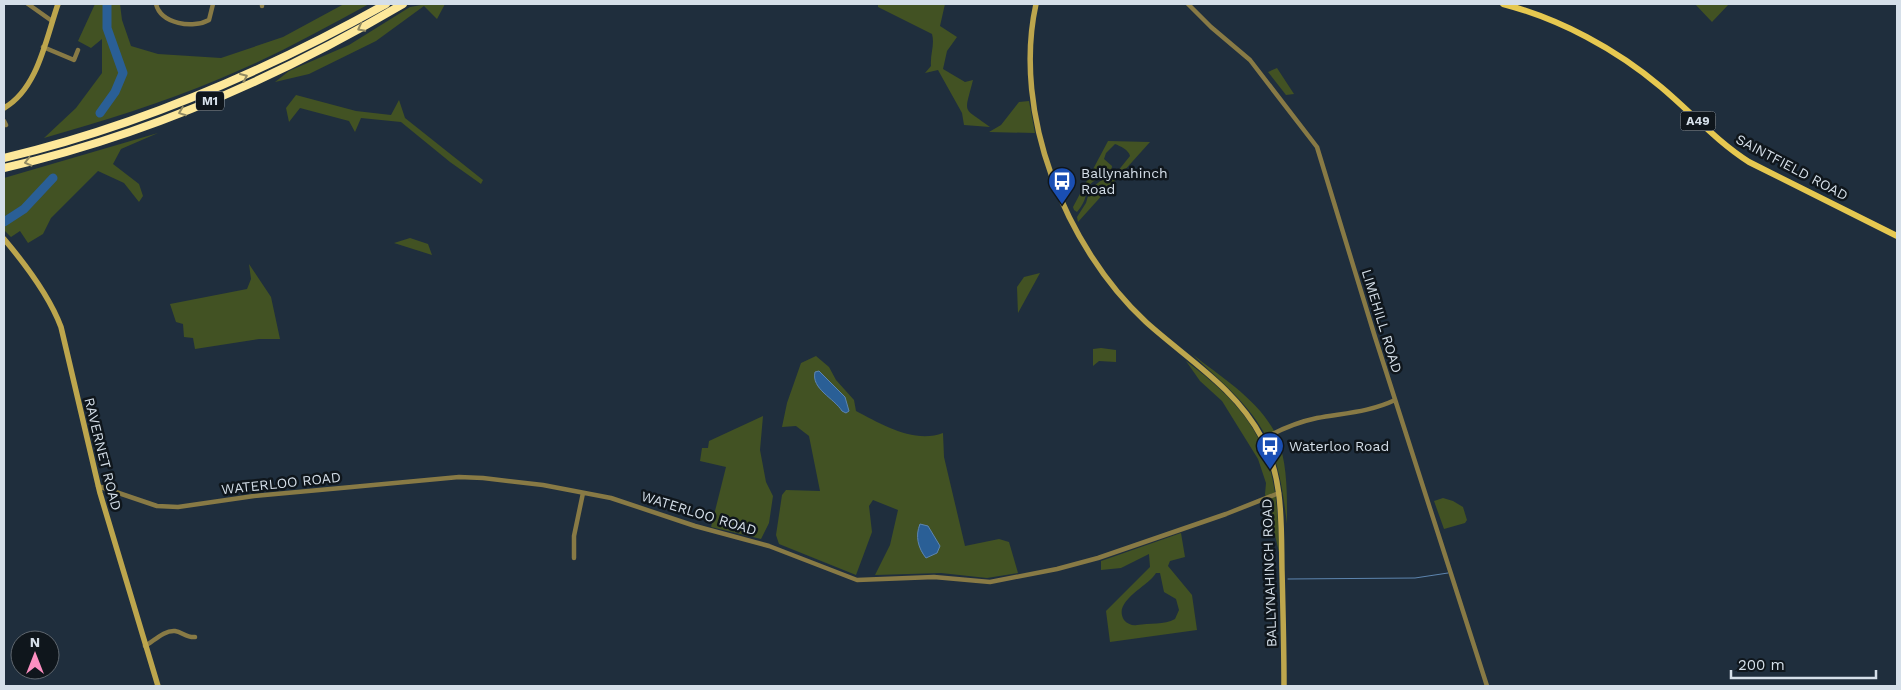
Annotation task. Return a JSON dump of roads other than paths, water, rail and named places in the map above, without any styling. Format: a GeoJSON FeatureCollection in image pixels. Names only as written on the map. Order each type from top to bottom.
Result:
{"type":"FeatureCollection","features":[{"type":"Feature","properties":{"kind":"highway","name":"M1"},"geometry":{"type":"LineString","coordinates":[[4,158],[119,125],[201,95],[279,60],[386,4]]}},
{"type":"Feature","properties":{"kind":"highway","name":"M1"},"geometry":{"type":"LineString","coordinates":[[4,168],[88,145],[190,109],[307,57],[403,4]]}},
{"type":"Feature","properties":{"kind":"main road","name":"SAINTFIELD ROAD"},"geometry":{"type":"LineString","coordinates":[[1503,4],[1550,20],[1606,48],[1656,83],[1732,151],[1749,162],[1897,236]]}},
{"type":"Feature","properties":{"kind":"street"},"geometry":{"type":"LineString","coordinates":[[28,4],[52,21]]}},
{"type":"Feature","properties":{"kind":"street"},"geometry":{"type":"LineString","coordinates":[[4,108],[23,91],[43,47],[58,4]]}},
{"type":"Feature","properties":{"kind":"street"},"geometry":{"type":"LineString","coordinates":[[156,4],[167,19],[198,25],[209,20],[213,4]]}},
{"type":"Feature","properties":{"kind":"street","name":"BALLYNAHINCH ROAD"},"geometry":{"type":"LineString","coordinates":[[1036,4],[1030,48],[1032,100],[1046,160],[1072,220],[1093,258],[1122,296],[1145,321],[1232,396],[1263,439],[1279,493],[1284,686]]}},
{"type":"Feature","properties":{"kind":"street","name":"LIMEHILL ROAD"},"geometry":{"type":"LineString","coordinates":[[1188,4],[1210,28],[1250,60],[1317,147],[1395,400],[1487,686]]}},
{"type":"Feature","properties":{"kind":"street"},"geometry":{"type":"LineString","coordinates":[[43,47],[74,60],[78,50]]}},
{"type":"Feature","properties":{"kind":"street"},"geometry":{"type":"LineString","coordinates":[[4,121],[6,124],[4,125]]}},
{"type":"Feature","properties":{"kind":"street","name":"RAVERNET ROAD"},"geometry":{"type":"LineString","coordinates":[[4,239],[39,286],[59,320],[98,486],[158,686]]}},
{"type":"Feature","properties":{"kind":"street"},"geometry":{"type":"LineString","coordinates":[[1263,439],[1315,419],[1373,410],[1395,400]]}},
{"type":"Feature","properties":{"kind":"street","name":"WATERLOO ROAD"},"geometry":{"type":"LineString","coordinates":[[98,486],[166,507],[254,496],[460,477],[543,485],[611,498],[695,526],[769,546],[857,580],[934,577],[983,582],[1057,569],[1098,558],[1226,514],[1279,493]]}},
{"type":"Feature","properties":{"kind":"street"},"geometry":{"type":"LineString","coordinates":[[574,558],[574,536],[583,493]]}},
{"type":"Feature","properties":{"kind":"street"},"geometry":{"type":"LineString","coordinates":[[145,646],[169,632],[177,631],[188,637],[194,637]]}},
{"type":"Feature","properties":{"kind":"water"},"geometry":{"type":"Polygon","coordinates":[[[819,371],[845,397],[849,411],[846,413],[842,411],[816,383],[815,372],[819,371]]]}},
{"type":"Feature","properties":{"kind":"water"},"geometry":{"type":"Polygon","coordinates":[[[920,524],[928,526],[940,546],[937,553],[926,558],[918,542],[920,524]]]}},
{"type":"Feature","properties":{"kind":"waterway"},"geometry":{"type":"LineString","coordinates":[[100,113],[115,92],[123,73],[107,28],[107,4]]}},
{"type":"Feature","properties":{"kind":"waterway"},"geometry":{"type":"LineString","coordinates":[[4,222],[24,209],[53,178]]}},
{"type":"Feature","properties":{"kind":"waterway"},"geometry":{"type":"LineString","coordinates":[[1288,579],[1415,578],[1448,573]]}},
{"type":"Feature","properties":{"kind":"place","name":"Ballynahinch Road"},"geometry":{"type":"Point","coordinates":[1062,205]}},
{"type":"Feature","properties":{"kind":"place","name":"Waterloo Road"},"geometry":{"type":"Point","coordinates":[1270,470]}}]}
